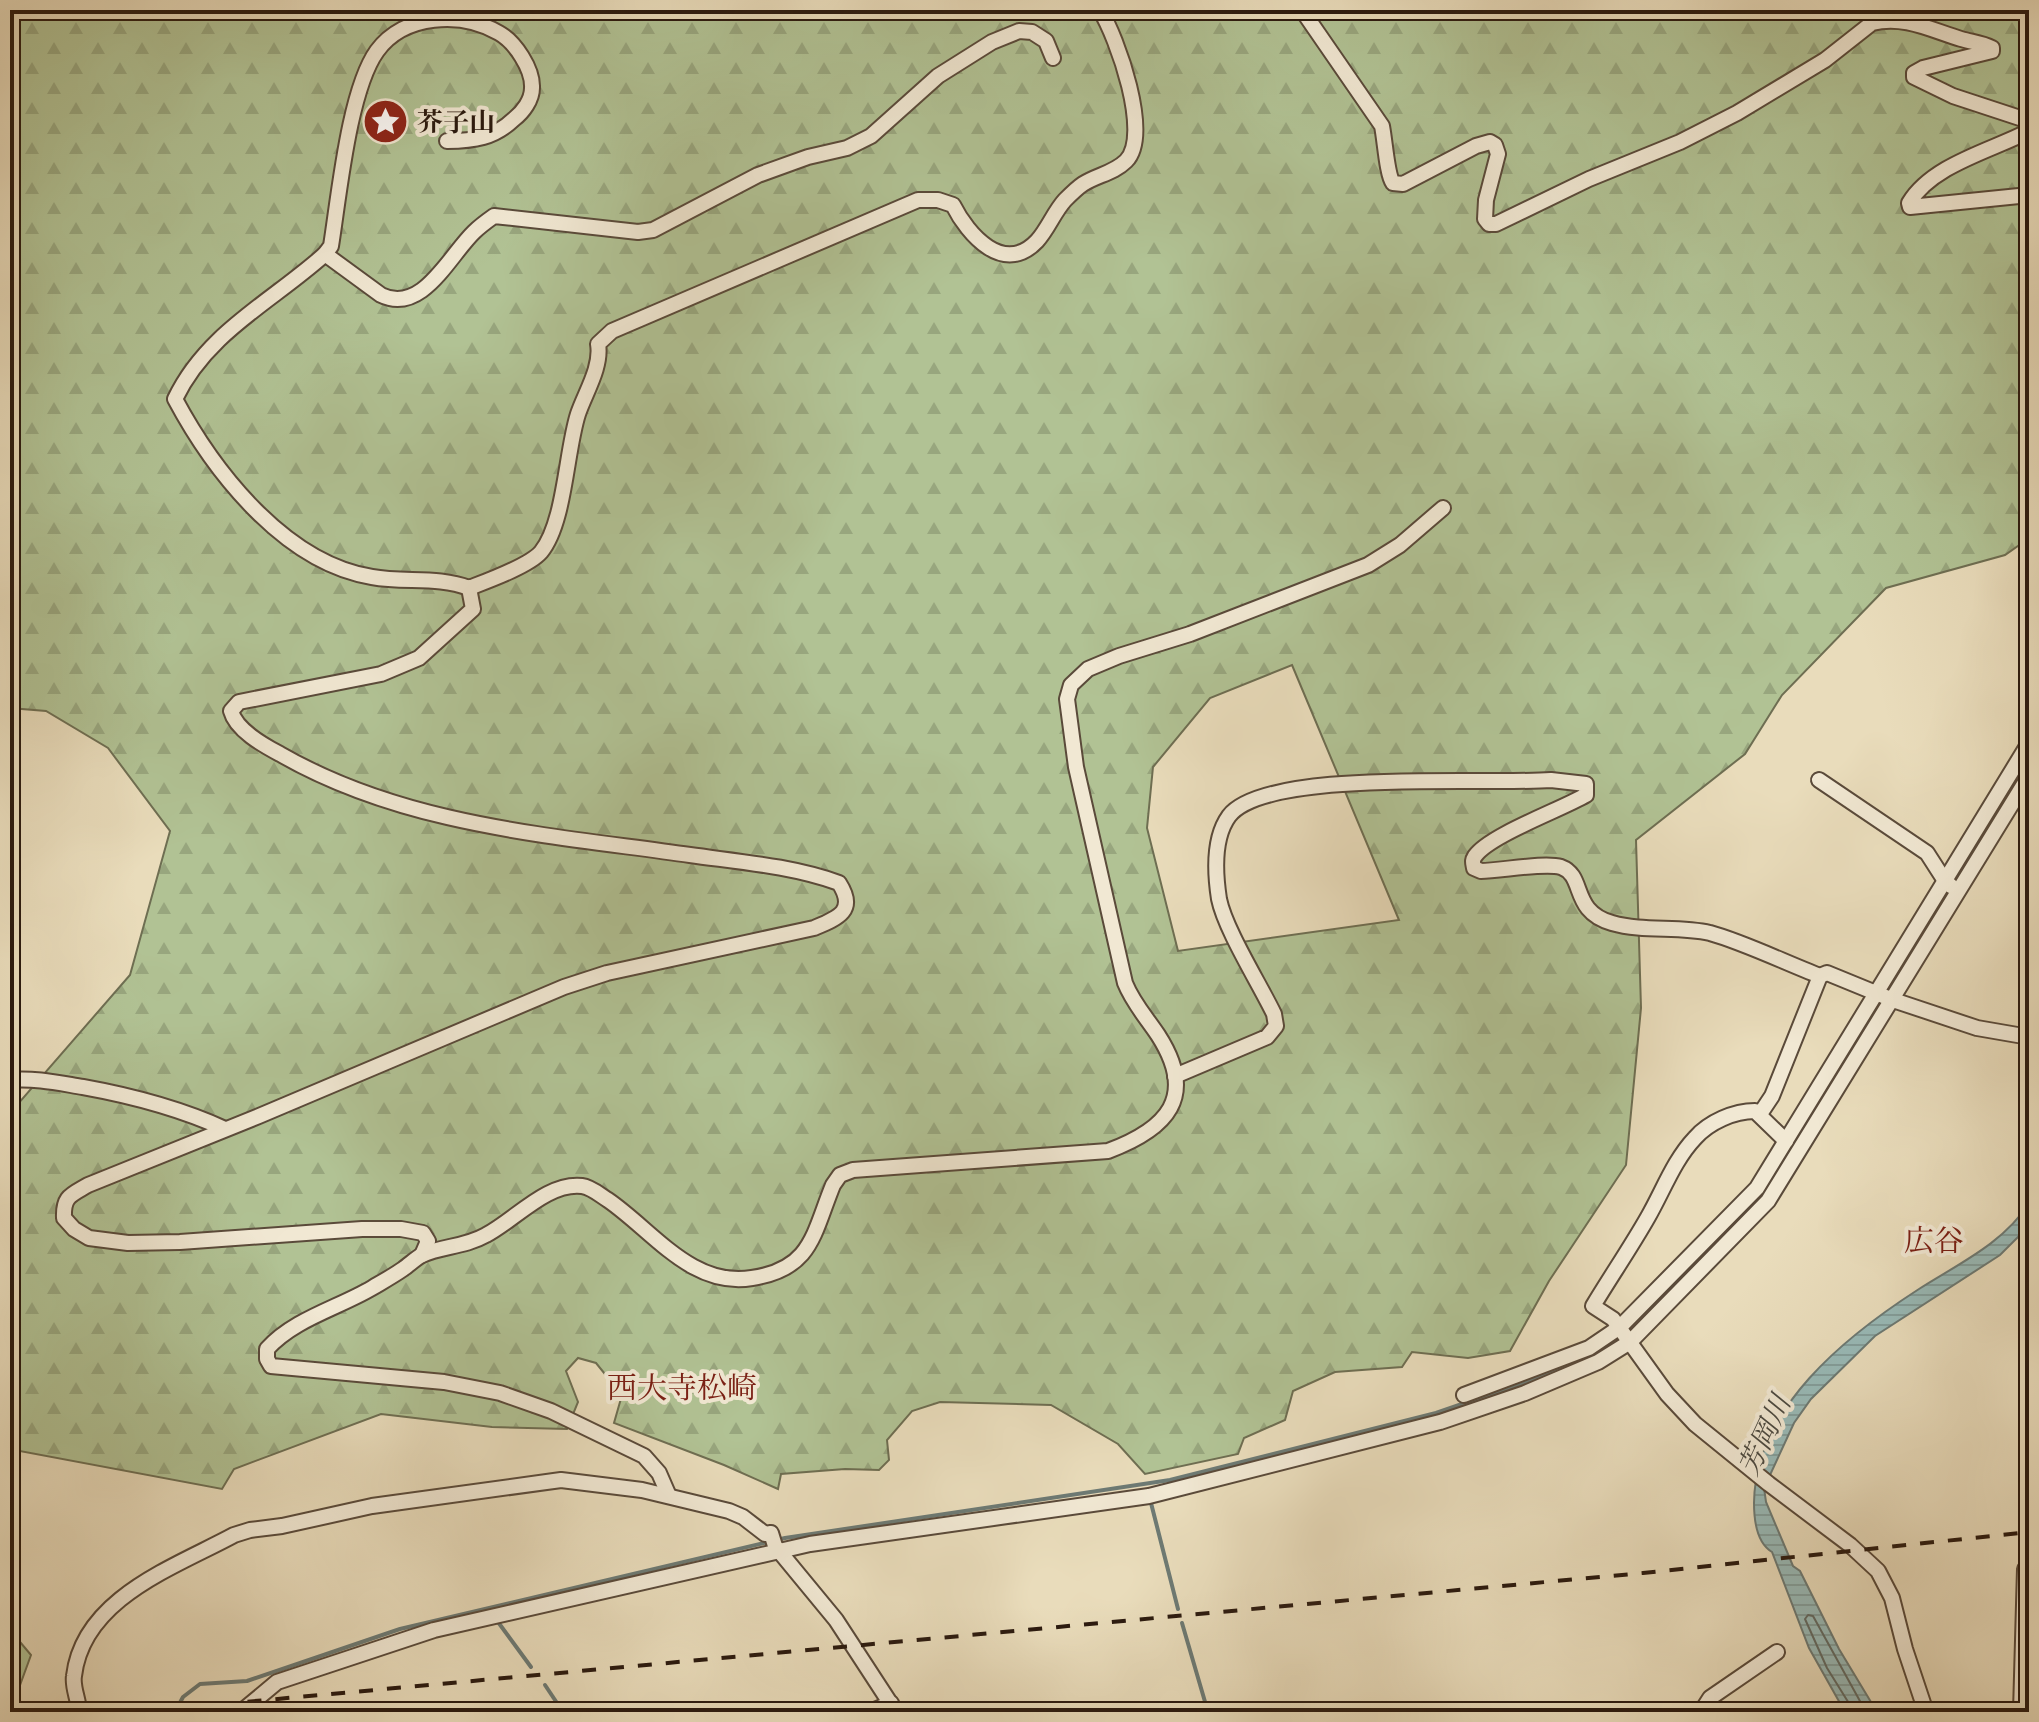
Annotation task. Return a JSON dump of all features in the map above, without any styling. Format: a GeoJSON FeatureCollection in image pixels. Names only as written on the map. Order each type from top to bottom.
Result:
{"type":"FeatureCollection","features":[{"type":"Feature","properties":{"kind":"street"},"geometry":{"type":"LineString","coordinates":[[447,141],[483,139],[502,130],[519,115],[529,101],[533,88],[521,57],[500,34],[480,25],[434,18],[396,34],[379,48],[372,59],[355,105],[331,246],[325,254],[244,316],[210,348],[187,375],[175,399],[231,486],[308,555],[339,570],[374,578],[422,579],[469,588],[542,552],[561,502],[578,416],[600,354],[598,344],[612,331],[918,200],[938,200],[953,205],[987,248],[999,253],[1024,251],[1038,240],[1063,203],[1083,184],[1127,160],[1133,151],[1136,127],[1121,54],[1100,10]]}},
{"type":"Feature","properties":{"kind":"street"},"geometry":{"type":"LineString","coordinates":[[1302,10],[1382,126],[1388,177],[1393,183],[1403,184],[1476,146],[1490,142],[1495,145],[1498,154],[1486,200],[1485,219],[1489,224],[1496,224],[1589,179],[1680,142],[1737,113],[1825,60],[1872,23],[1882,21],[1901,20],[1922,25],[1992,48],[1992,51],[1923,68],[1914,73],[1914,77],[1953,96],[2029,121]]}},
{"type":"Feature","properties":{"kind":"street"},"geometry":{"type":"LineString","coordinates":[[325,254],[381,295],[404,300],[425,289],[475,231],[494,216],[638,232],[653,230],[758,175],[808,157],[847,148],[871,136],[938,76],[992,42],[1019,31],[1032,32],[1046,41],[1053,58]]}},
{"type":"Feature","properties":{"kind":"street"},"geometry":{"type":"LineString","coordinates":[[2029,128],[2027,132],[1946,170],[1914,195],[1909,203],[1910,207],[1929,207],[2029,195]]}},
{"type":"Feature","properties":{"kind":"street"},"geometry":{"type":"LineString","coordinates":[[669,1496],[659,1473],[644,1456],[551,1411],[500,1393],[444,1382],[271,1366],[267,1349],[299,1325],[368,1290],[422,1255],[470,1243],[543,1197],[565,1187],[587,1187],[624,1211],[672,1254],[695,1269],[735,1281],[768,1276],[800,1260],[833,1185],[840,1175],[853,1170],[1108,1151],[1132,1142],[1161,1123],[1174,1101],[1175,1076],[1168,1053],[1132,1001],[1125,983],[1076,767],[1067,699],[1071,685],[1088,669],[1119,656],[1190,634],[1368,565],[1400,545],[1443,508]]}},
{"type":"Feature","properties":{"kind":"street"},"geometry":{"type":"LineString","coordinates":[[422,1255],[428,1241],[423,1233],[401,1229],[180,1242],[128,1243],[89,1238],[64,1218],[63,1204],[71,1194],[88,1185],[564,987],[607,973],[814,928],[833,920],[843,912],[847,903],[847,896],[839,883],[770,866],[478,824],[422,813],[310,771],[251,735],[233,718],[231,711],[239,702],[381,674],[419,658],[473,609],[469,588]]}},
{"type":"Feature","properties":{"kind":"street"},"geometry":{"type":"LineString","coordinates":[[241,1712],[277,1682],[434,1630],[775,1544],[1149,1496],[1440,1422],[1525,1393],[1598,1362],[1757,1188],[1952,885],[2029,743]]}},
{"type":"Feature","properties":{"kind":"street"},"geometry":{"type":"LineString","coordinates":[[1952,885],[2029,776]]}},
{"type":"Feature","properties":{"kind":"street"},"geometry":{"type":"LineString","coordinates":[[1175,1076],[1267,1037],[1276,1026],[1274,1014],[1225,919],[1220,899],[1218,842],[1225,822],[1241,805],[1263,796],[1315,786],[1551,780],[1586,784],[1586,795],[1496,840],[1476,854],[1474,868],[1481,871],[1550,866],[1562,868],[1571,874],[1584,905],[1594,916],[1614,924],[1710,933],[1820,976],[1834,974],[1977,1028],[2029,1037]]}},
{"type":"Feature","properties":{"kind":"street"},"geometry":{"type":"LineString","coordinates":[[1819,780],[1927,853],[1952,885]]}},
{"type":"Feature","properties":{"kind":"street"},"geometry":{"type":"LineString","coordinates":[[1760,1114],[1772,1096],[1820,976]]}},
{"type":"Feature","properties":{"kind":"street"},"geometry":{"type":"LineString","coordinates":[[1464,1395],[1624,1333],[1768,1201],[1884,995]]}},
{"type":"Feature","properties":{"kind":"street"},"geometry":{"type":"LineString","coordinates":[[10,1080],[36,1078],[125,1095],[182,1110],[225,1129]]}},
{"type":"Feature","properties":{"kind":"street"},"geometry":{"type":"LineString","coordinates":[[1786,1141],[1755,1111],[1745,1111],[1716,1121],[1691,1143],[1593,1306],[1613,1319],[1681,1410],[1769,1484],[1850,1545],[1878,1571],[1892,1598],[1926,1712]]}},
{"type":"Feature","properties":{"kind":"street"},"geometry":{"type":"LineString","coordinates":[[79,1712],[73,1679],[76,1664],[94,1627],[108,1611],[136,1588],[234,1535],[372,1506],[561,1480],[669,1496],[743,1517],[765,1534],[771,1533],[775,1544],[836,1620],[893,1708],[870,1712]]}},
{"type":"Feature","properties":{"kind":"street"},"geometry":{"type":"LineString","coordinates":[[2021,1712],[2025,1569]]}},
{"type":"Feature","properties":{"kind":"street"},"geometry":{"type":"LineString","coordinates":[[1701,1712],[1710,1698],[1777,1652]]}},
{"type":"Feature","properties":{"kind":"green space"},"geometry":{"type":"Polygon","coordinates":[[[10,10],[2029,10],[2029,331],[2024,375],[2025,541],[2005,555],[1886,588],[1782,695],[1745,754],[1636,840],[1641,1008],[1626,1165],[1549,1281],[1510,1351],[1468,1358],[1412,1352],[1402,1367],[1335,1372],[1293,1391],[1285,1420],[1244,1438],[1238,1454],[1145,1474],[1118,1444],[1051,1405],[940,1402],[912,1411],[887,1440],[889,1460],[879,1470],[781,1474],[778,1489],[614,1423],[622,1395],[596,1363],[578,1358],[566,1371],[578,1402],[567,1429],[492,1427],[381,1414],[234,1469],[222,1489],[20,1451],[10,1458],[10,1113],[130,975],[170,831],[108,748],[46,711],[10,708],[10,10]],[[1292,665],[1210,698],[1153,767],[1147,828],[1178,951],[1399,920],[1292,665]]]}},
{"type":"Feature","properties":{"kind":"green space"},"geometry":{"type":"Polygon","coordinates":[[[10,1630],[31,1655],[15,1699],[28,1711],[10,1712],[10,1630]]]}},
{"type":"Feature","properties":{"kind":"water"},"geometry":{"type":"Polygon","coordinates":[[[2029,1203],[2029,1226],[2000,1255],[1875,1336],[1811,1399],[1794,1423],[1764,1488],[1766,1502],[1793,1566],[1800,1571],[1839,1649],[1877,1712],[1845,1712],[1809,1648],[1772,1552],[1757,1530],[1754,1503],[1758,1468],[1770,1436],[1787,1406],[1835,1352],[1891,1308],[1993,1241],[2007,1230],[2029,1203]]]}},
{"type":"Feature","properties":{"kind":"waterway"},"geometry":{"type":"LineString","coordinates":[[2029,604],[2026,695],[2029,738]]}},
{"type":"Feature","properties":{"kind":"waterway"},"geometry":{"type":"LineString","coordinates":[[1893,978],[2029,759]]}},
{"type":"Feature","properties":{"kind":"waterway"},"geometry":{"type":"LineString","coordinates":[[1627,1329],[1763,1194],[1878,1003]]}},
{"type":"Feature","properties":{"kind":"waterway"},"geometry":{"type":"LineString","coordinates":[[1595,1352],[1617,1337]]}},
{"type":"Feature","properties":{"kind":"waterway"},"geometry":{"type":"LineString","coordinates":[[175,1712],[183,1697],[200,1684],[247,1681],[400,1629],[785,1538],[1170,1480],[1436,1413],[1572,1362]]}},
{"type":"Feature","properties":{"kind":"waterway"},"geometry":{"type":"LineString","coordinates":[[1151,1503],[1178,1609]]}},
{"type":"Feature","properties":{"kind":"waterway"},"geometry":{"type":"LineString","coordinates":[[498,1622],[531,1667]]}},
{"type":"Feature","properties":{"kind":"waterway"},"geometry":{"type":"LineString","coordinates":[[1182,1623],[1208,1712]]}},
{"type":"Feature","properties":{"kind":"waterway"},"geometry":{"type":"LineString","coordinates":[[545,1685],[563,1712]]}},
{"type":"Feature","properties":{"kind":"railway"},"geometry":{"type":"LineString","coordinates":[[136,1712],[1643,1573],[2029,1532]]}},
{"type":"Feature","properties":{"kind":"place","name":"芥子山"},"geometry":{"type":"Point","coordinates":[386,122]}},
{"type":"Feature","properties":{"kind":"district","name":"広谷"},"geometry":{"type":"Point","coordinates":[1934,1241]}},
{"type":"Feature","properties":{"kind":"district","name":"西大寺松崎"},"geometry":{"type":"Point","coordinates":[682,1388]}},
{"type":"Feature","properties":{"kind":"water label","name":"芳岡川"},"geometry":{"type":"Point","coordinates":[1764,1435]}}]}
